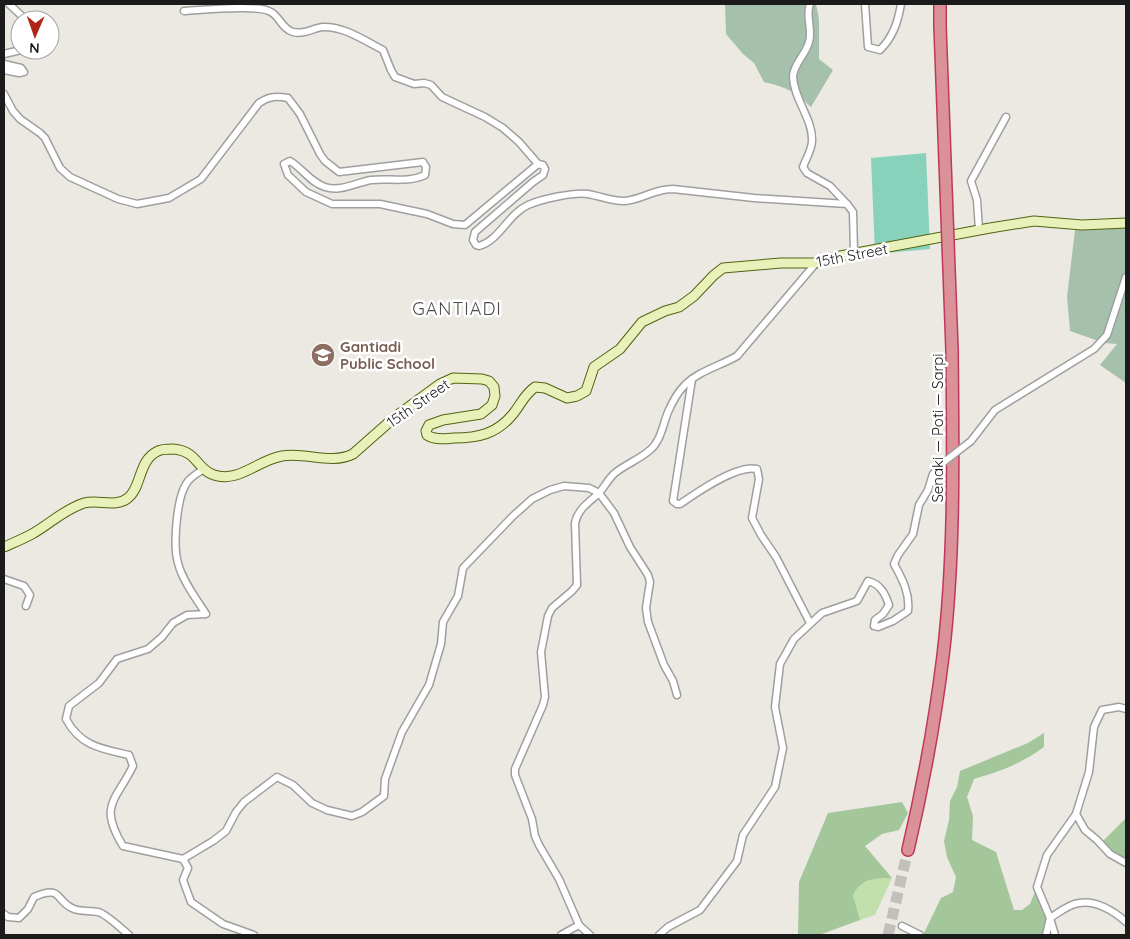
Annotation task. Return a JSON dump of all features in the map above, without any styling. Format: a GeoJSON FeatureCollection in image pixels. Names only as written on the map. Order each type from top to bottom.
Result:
{"type":"FeatureCollection","features":[{"type":"Feature","properties":{"kind":"highway","name":"Senaki — Poti — Sarpi"},"geometry":{"type":"LineString","coordinates":[[908,850],[934,724],[943,656],[949,592],[953,490],[952,350],[940,4]]}},
{"type":"Feature","properties":{"kind":"street"},"geometry":{"type":"LineString","coordinates":[[810,4],[808,8],[811,30],[809,43],[793,76],[801,106],[809,123],[812,142],[803,167],[807,174],[830,186],[853,212],[854,253]]}},
{"type":"Feature","properties":{"kind":"street"},"geometry":{"type":"LineString","coordinates":[[865,4],[868,47],[880,50],[888,42],[897,24],[901,4]]}},
{"type":"Feature","properties":{"kind":"street"},"geometry":{"type":"LineString","coordinates":[[184,11],[257,8],[271,12],[286,29],[294,32],[302,33],[322,27],[335,28],[383,50],[390,70],[395,77],[414,84],[424,82],[431,85],[442,97],[497,124],[519,142],[538,164],[543,165],[545,169],[543,175],[480,226],[473,236],[476,245],[479,246],[489,242],[527,205],[571,195],[586,194],[623,201],[636,199],[661,189],[673,189],[754,198],[847,204]]}},
{"type":"Feature","properties":{"kind":"street"},"geometry":{"type":"LineString","coordinates":[[4,64],[21,68],[24,72],[4,70]]}},
{"type":"Feature","properties":{"kind":"street"},"geometry":{"type":"LineString","coordinates":[[4,94],[13,111],[20,119],[45,138],[60,168],[70,177],[118,199],[137,204],[169,198],[201,179],[259,103],[268,98],[278,96],[288,98],[300,114],[325,162],[339,172],[423,162],[426,167],[425,175],[417,179],[371,180],[341,188],[328,188],[311,180],[297,165],[290,161],[284,164],[288,175],[306,192],[332,204],[380,204],[427,214],[453,224],[464,225],[538,164]]}},
{"type":"Feature","properties":{"kind":"street"},"geometry":{"type":"LineString","coordinates":[[979,230],[977,200],[971,181],[1006,117]]}},
{"type":"Feature","properties":{"kind":"street","name":"15th Street"},"geometry":{"type":"LineString","coordinates":[[4,546],[32,534],[65,510],[86,503],[112,503],[127,500],[133,494],[142,470],[150,457],[158,451],[183,450],[212,474],[227,477],[243,473],[281,456],[346,458],[395,417],[440,384],[453,378],[489,381],[494,387],[495,396],[492,405],[481,414],[443,420],[429,425],[426,431],[427,435],[431,438],[482,436],[494,431],[505,423],[526,394],[535,387],[545,388],[567,398],[582,394],[589,384],[594,367],[620,349],[637,326],[665,310],[679,307],[694,296],[714,274],[723,268],[781,263],[816,264],[854,253],[1034,221],[1082,225],[1126,223]]}},
{"type":"Feature","properties":{"kind":"street"},"geometry":{"type":"LineString","coordinates":[[590,935],[584,932],[579,925],[560,879],[539,845],[535,836],[532,818],[515,775],[515,769],[544,705],[541,652],[548,616],[552,608],[577,585],[576,516],[583,506],[599,493],[614,474],[655,445],[676,396],[692,379],[737,356],[816,264]]}},
{"type":"Feature","properties":{"kind":"street"},"geometry":{"type":"LineString","coordinates":[[659,935],[668,927],[700,910],[737,861],[743,835],[775,787],[783,748],[776,707],[780,664],[794,639],[822,613],[857,601],[868,581],[876,583],[885,593],[889,605],[884,614],[875,620],[874,626],[878,628],[908,612],[909,600],[903,581],[894,564],[913,534],[919,505],[928,490],[933,474],[940,465],[971,442],[995,410],[1094,349],[1107,335],[1126,277]]}},
{"type":"Feature","properties":{"kind":"street"},"geometry":{"type":"LineString","coordinates":[[692,379],[673,501],[676,504],[680,504],[715,481],[753,468],[757,469],[759,478],[752,518],[776,556],[810,623]]}},
{"type":"Feature","properties":{"kind":"street"},"geometry":{"type":"LineString","coordinates":[[204,469],[188,481],[178,506],[176,537],[178,564],[206,614],[187,615],[173,623],[162,637],[148,649],[117,659],[99,683],[69,706],[66,719],[70,727],[82,740],[94,747],[129,755],[133,766],[114,798],[110,812],[115,832],[123,846],[183,859],[226,831],[236,812],[244,802],[278,777],[293,785],[312,802],[327,810],[352,816],[362,812],[384,796],[385,779],[402,732],[429,685],[441,644],[443,622],[458,596],[463,568],[532,499],[550,490],[564,486],[584,488],[599,493],[614,512],[630,547],[648,575],[650,582],[646,608],[648,622],[677,695]]}},
{"type":"Feature","properties":{"kind":"street"},"geometry":{"type":"LineString","coordinates":[[4,579],[24,586],[30,595],[26,606]]}},
{"type":"Feature","properties":{"kind":"street"},"geometry":{"type":"LineString","coordinates":[[1055,935],[1037,887],[1047,855],[1076,814],[1089,772],[1094,726],[1102,710],[1119,707],[1126,709]]}},
{"type":"Feature","properties":{"kind":"street"},"geometry":{"type":"LineString","coordinates":[[1076,814],[1085,830],[1110,854],[1126,863]]}},
{"type":"Feature","properties":{"kind":"street"},"geometry":{"type":"LineString","coordinates":[[183,859],[188,868],[183,880],[191,902],[223,924],[254,935]]}},
{"type":"Feature","properties":{"kind":"street"},"geometry":{"type":"LineString","coordinates":[[4,914],[8,917],[19,918],[28,908],[34,897],[44,892],[49,892],[58,894],[71,908],[81,911],[99,912],[129,935]]}},
{"type":"Feature","properties":{"kind":"street"},"geometry":{"type":"LineString","coordinates":[[1046,935],[1050,918],[1077,903],[1093,903],[1118,914],[1126,922]]}},
{"type":"Feature","properties":{"kind":"street"},"geometry":{"type":"LineString","coordinates":[[562,935],[579,925]]}},
{"type":"Feature","properties":{"kind":"street"},"geometry":{"type":"LineString","coordinates":[[902,926],[920,935]]}},
{"type":"Feature","properties":{"kind":"green space"},"geometry":{"type":"Polygon","coordinates":[[[725,4],[816,4],[819,19],[819,59],[833,70],[811,107],[789,90],[764,82],[754,63],[743,54],[726,34],[725,4]]]}},
{"type":"Feature","properties":{"kind":"green space"},"geometry":{"type":"Polygon","coordinates":[[[926,153],[930,249],[875,254],[871,158],[926,153]]]}},
{"type":"Feature","properties":{"kind":"green space"},"geometry":{"type":"Polygon","coordinates":[[[1126,228],[1126,383],[1100,365],[1117,344],[1104,343],[1070,331],[1067,297],[1075,230],[1126,228]]]}},
{"type":"Feature","properties":{"kind":"green space"},"geometry":{"type":"Polygon","coordinates":[[[1044,733],[1044,747],[1010,766],[974,779],[967,797],[973,816],[972,840],[996,852],[1014,910],[1022,910],[1030,904],[1037,887],[1055,935],[923,935],[941,898],[953,892],[956,877],[947,857],[944,841],[949,820],[950,801],[957,787],[960,771],[1028,743],[1044,733]]]}},
{"type":"Feature","properties":{"kind":"green space"},"geometry":{"type":"Polygon","coordinates":[[[902,802],[908,813],[899,830],[882,834],[865,846],[892,878],[869,880],[860,885],[853,895],[860,920],[819,935],[798,935],[799,882],[828,813],[902,802]]]}},
{"type":"Feature","properties":{"kind":"green space"},"geometry":{"type":"Polygon","coordinates":[[[1126,818],[1126,863],[1100,844],[1126,818]]]}},
{"type":"Feature","properties":{"kind":"green space"},"geometry":{"type":"Polygon","coordinates":[[[874,878],[892,878],[875,915],[860,920],[853,895],[859,885],[874,878]]]}},
{"type":"Feature","properties":{"kind":"tunnel"},"geometry":{"type":"LineString","coordinates":[[888,935],[908,850]]}},
{"type":"Feature","properties":{"kind":"place","name":"Gantiadi Public School"},"geometry":{"type":"Point","coordinates":[323,355]}},
{"type":"Feature","properties":{"kind":"district","name":"GANTIADI"},"geometry":{"type":"Point","coordinates":[457,308]}}]}
